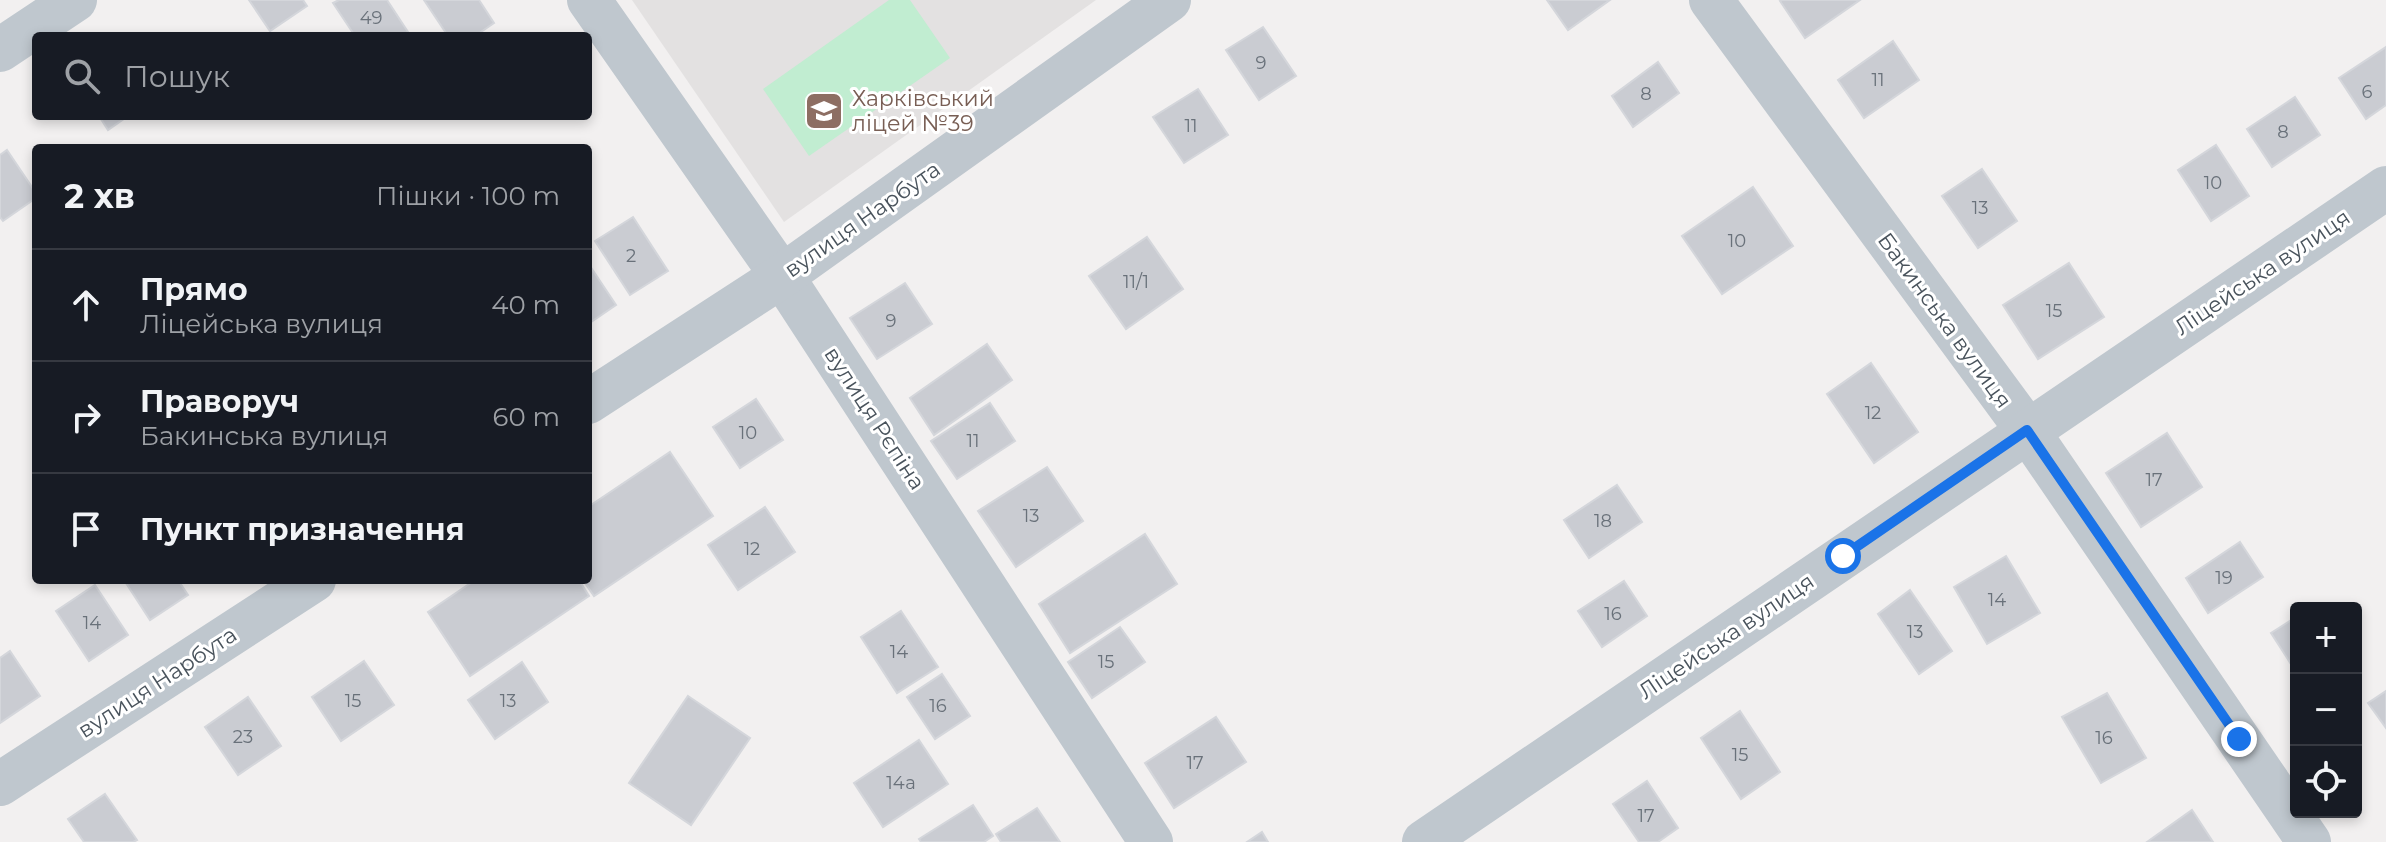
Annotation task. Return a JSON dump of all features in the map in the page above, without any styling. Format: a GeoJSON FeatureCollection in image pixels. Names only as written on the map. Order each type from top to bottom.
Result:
{"type":"FeatureCollection","features":[{"type":"Feature","properties":{"kind":"street"},"geometry":{"type":"LineString","coordinates":[[0,50],[75,0]]}},
{"type":"Feature","properties":{"kind":"street","name":"вулиця Рєпіна"},"geometry":{"type":"LineString","coordinates":[[589,0],[782,276],[1151,842]]}},
{"type":"Feature","properties":{"kind":"street","name":"вулиця Нарбута"},"geometry":{"type":"LineString","coordinates":[[592,399],[782,276],[1169,0]]}},
{"type":"Feature","properties":{"kind":"street","name":"Бакинська вулиця"},"geometry":{"type":"LineString","coordinates":[[1711,0],[2027,430],[2309,842]]}},
{"type":"Feature","properties":{"kind":"street","name":"Ліцейська вулиця"},"geometry":{"type":"LineString","coordinates":[[1424,842],[2386,188]]}},
{"type":"Feature","properties":{"kind":"street","name":"вулиця Нарбута"},"geometry":{"type":"LineString","coordinates":[[0,784],[308,584]]}},
{"type":"Feature","properties":{"kind":"shaded area","name":"Харківський ліцей №39"},"geometry":{"type":"Polygon","coordinates":[[[632,0],[1096,0],[784,222],[632,0]]]}},
{"type":"Feature","properties":{"kind":"green space"},"geometry":{"type":"Polygon","coordinates":[[[889,0],[910,0],[950,58],[809,156],[763,89],[889,0]]]}},
{"type":"Feature","properties":{"kind":"building"},"geometry":{"type":"Polygon","coordinates":[[[249,0],[303,0],[307,6],[270,31],[249,0]]]}},
{"type":"Feature","properties":{"kind":"building"},"geometry":{"type":"Polygon","coordinates":[[[339,0],[387,0],[408,32],[352,32],[333,3],[339,0]]]}},
{"type":"Feature","properties":{"kind":"building"},"geometry":{"type":"Polygon","coordinates":[[[424,0],[479,0],[494,23],[481,32],[445,32],[424,0]]]}},
{"type":"Feature","properties":{"kind":"building"},"geometry":{"type":"Polygon","coordinates":[[[1547,0],[1610,0],[1568,30],[1547,0]]]}},
{"type":"Feature","properties":{"kind":"building"},"geometry":{"type":"Polygon","coordinates":[[[1782,0],[1860,0],[1805,38],[1782,0]]]}},
{"type":"Feature","properties":{"kind":"building"},"geometry":{"type":"Polygon","coordinates":[[[1263,27],[1296,76],[1259,100],[1226,50],[1263,27]]]}},
{"type":"Feature","properties":{"kind":"building"},"geometry":{"type":"Polygon","coordinates":[[[1893,41],[1919,80],[1864,118],[1838,80],[1893,41]]]}},
{"type":"Feature","properties":{"kind":"building"},"geometry":{"type":"Polygon","coordinates":[[[2386,47],[2386,105],[2366,119],[2339,78],[2386,47]]]}},
{"type":"Feature","properties":{"kind":"building"},"geometry":{"type":"Polygon","coordinates":[[[1658,62],[1679,93],[1633,127],[1612,96],[1658,62]]]}},
{"type":"Feature","properties":{"kind":"building"},"geometry":{"type":"Polygon","coordinates":[[[1198,89],[1228,135],[1184,163],[1153,117],[1198,89]]]}},
{"type":"Feature","properties":{"kind":"building"},"geometry":{"type":"Polygon","coordinates":[[[2295,97],[2320,135],[2272,167],[2247,129],[2295,97]]]}},
{"type":"Feature","properties":{"kind":"building"},"geometry":{"type":"Polygon","coordinates":[[[102,120],[122,120],[108,130],[102,120]]]}},
{"type":"Feature","properties":{"kind":"building"},"geometry":{"type":"Polygon","coordinates":[[[2216,145],[2249,196],[2211,221],[2178,170],[2216,145]]]}},
{"type":"Feature","properties":{"kind":"building"},"geometry":{"type":"Polygon","coordinates":[[[7,150],[32,187],[32,201],[3,221],[0,217],[0,155],[7,150]]]}},
{"type":"Feature","properties":{"kind":"building"},"geometry":{"type":"Polygon","coordinates":[[[1982,169],[2017,221],[1978,248],[1942,196],[1982,169]]]}},
{"type":"Feature","properties":{"kind":"building"},"geometry":{"type":"Polygon","coordinates":[[[1753,187],[1793,246],[1722,294],[1682,236],[1753,187]]]}},
{"type":"Feature","properties":{"kind":"building"},"geometry":{"type":"Polygon","coordinates":[[[633,217],[668,271],[630,295],[595,241],[633,217]]]}},
{"type":"Feature","properties":{"kind":"building"},"geometry":{"type":"Polygon","coordinates":[[[1147,237],[1183,289],[1126,329],[1089,276],[1147,237]]]}},
{"type":"Feature","properties":{"kind":"building"},"geometry":{"type":"Polygon","coordinates":[[[2069,263],[2104,317],[2038,359],[2003,305],[2069,263]]]}},
{"type":"Feature","properties":{"kind":"building"},"geometry":{"type":"Polygon","coordinates":[[[592,269],[616,305],[592,321],[592,269]]]}},
{"type":"Feature","properties":{"kind":"building"},"geometry":{"type":"Polygon","coordinates":[[[905,283],[932,324],[877,359],[850,318],[905,283]]]}},
{"type":"Feature","properties":{"kind":"building"},"geometry":{"type":"Polygon","coordinates":[[[987,344],[1012,380],[934,435],[910,398],[987,344]]]}},
{"type":"Feature","properties":{"kind":"building"},"geometry":{"type":"Polygon","coordinates":[[[1871,363],[1918,432],[1874,463],[1827,394],[1871,363]]]}},
{"type":"Feature","properties":{"kind":"building"},"geometry":{"type":"Polygon","coordinates":[[[756,399],[783,440],[740,468],[713,427],[756,399]]]}},
{"type":"Feature","properties":{"kind":"building"},"geometry":{"type":"Polygon","coordinates":[[[990,403],[1015,441],[957,479],[931,441],[990,403]]]}},
{"type":"Feature","properties":{"kind":"building"},"geometry":{"type":"Polygon","coordinates":[[[2167,433],[2202,487],[2141,527],[2106,473],[2167,433]]]}},
{"type":"Feature","properties":{"kind":"building"},"geometry":{"type":"Polygon","coordinates":[[[670,452],[713,516],[594,596],[586,584],[592,584],[592,504],[670,452]]]}},
{"type":"Feature","properties":{"kind":"building"},"geometry":{"type":"Polygon","coordinates":[[[1047,467],[1083,521],[1016,567],[978,511],[1047,467]]]}},
{"type":"Feature","properties":{"kind":"building"},"geometry":{"type":"Polygon","coordinates":[[[1617,485],[1642,522],[1589,558],[1564,520],[1617,485]]]}},
{"type":"Feature","properties":{"kind":"building"},"geometry":{"type":"Polygon","coordinates":[[[765,507],[795,552],[738,590],[708,545],[765,507]]]}},
{"type":"Feature","properties":{"kind":"building"},"geometry":{"type":"Polygon","coordinates":[[[1145,534],[1177,584],[1070,653],[1039,604],[1145,534]]]}},
{"type":"Feature","properties":{"kind":"building"},"geometry":{"type":"Polygon","coordinates":[[[2240,542],[2263,577],[2208,613],[2186,578],[2240,542]]]}},
{"type":"Feature","properties":{"kind":"building"},"geometry":{"type":"Polygon","coordinates":[[[2006,556],[2040,613],[1987,644],[1954,587],[2006,556]]]}},
{"type":"Feature","properties":{"kind":"building"},"geometry":{"type":"Polygon","coordinates":[[[1624,581],[1647,616],[1602,647],[1578,611],[1624,581]]]}},
{"type":"Feature","properties":{"kind":"building"},"geometry":{"type":"Polygon","coordinates":[[[127,584],[181,584],[188,595],[150,620],[127,584]]]}},
{"type":"Feature","properties":{"kind":"building"},"geometry":{"type":"Polygon","coordinates":[[[469,584],[582,584],[589,596],[470,676],[428,612],[469,584]]]}},
{"type":"Feature","properties":{"kind":"building"},"geometry":{"type":"Polygon","coordinates":[[[95,585],[128,635],[89,661],[56,611],[95,585]]]}},
{"type":"Feature","properties":{"kind":"building"},"geometry":{"type":"Polygon","coordinates":[[[1910,590],[1952,651],[1919,674],[1878,614],[1910,590]]]}},
{"type":"Feature","properties":{"kind":"building"},"geometry":{"type":"Polygon","coordinates":[[[901,611],[938,667],[897,693],[861,637],[901,611]]]}},
{"type":"Feature","properties":{"kind":"building"},"geometry":{"type":"Polygon","coordinates":[[[2290,621],[2290,663],[2271,633],[2290,621]]]}},
{"type":"Feature","properties":{"kind":"building"},"geometry":{"type":"Polygon","coordinates":[[[1120,627],[1145,662],[1092,698],[1068,662],[1120,627]]]}},
{"type":"Feature","properties":{"kind":"building"},"geometry":{"type":"Polygon","coordinates":[[[10,651],[40,696],[0,723],[0,658],[10,651]]]}},
{"type":"Feature","properties":{"kind":"building"},"geometry":{"type":"Polygon","coordinates":[[[364,661],[394,705],[341,741],[312,697],[364,661]]]}},
{"type":"Feature","properties":{"kind":"building"},"geometry":{"type":"Polygon","coordinates":[[[522,662],[548,702],[495,739],[468,700],[522,662]]]}},
{"type":"Feature","properties":{"kind":"building"},"geometry":{"type":"Polygon","coordinates":[[[942,674],[970,716],[935,739],[907,697],[942,674]]]}},
{"type":"Feature","properties":{"kind":"building"},"geometry":{"type":"Polygon","coordinates":[[[2386,691],[2386,728],[2368,703],[2386,691]]]}},
{"type":"Feature","properties":{"kind":"building"},"geometry":{"type":"Polygon","coordinates":[[[2107,693],[2146,758],[2101,783],[2062,717],[2107,693]]]}},
{"type":"Feature","properties":{"kind":"building"},"geometry":{"type":"Polygon","coordinates":[[[688,696],[750,738],[691,825],[629,783],[688,696]]]}},
{"type":"Feature","properties":{"kind":"building"},"geometry":{"type":"Polygon","coordinates":[[[248,697],[281,746],[238,775],[205,727],[248,697]]]}},
{"type":"Feature","properties":{"kind":"building"},"geometry":{"type":"Polygon","coordinates":[[[1740,711],[1780,772],[1741,799],[1701,738],[1740,711]]]}},
{"type":"Feature","properties":{"kind":"building"},"geometry":{"type":"Polygon","coordinates":[[[1216,717],[1246,762],[1174,808],[1145,763],[1216,717]]]}},
{"type":"Feature","properties":{"kind":"building"},"geometry":{"type":"Polygon","coordinates":[[[919,740],[948,784],[883,827],[854,783],[919,740]]]}},
{"type":"Feature","properties":{"kind":"building"},"geometry":{"type":"Polygon","coordinates":[[[1647,781],[1678,828],[1658,842],[1639,842],[1613,804],[1647,781]]]}},
{"type":"Feature","properties":{"kind":"building"},"geometry":{"type":"Polygon","coordinates":[[[105,794],[137,840],[84,842],[68,819],[105,794]]]}},
{"type":"Feature","properties":{"kind":"building"},"geometry":{"type":"Polygon","coordinates":[[[973,805],[993,836],[984,842],[921,842],[919,839],[973,805]]]}},
{"type":"Feature","properties":{"kind":"building"},"geometry":{"type":"Polygon","coordinates":[[[1037,808],[1060,842],[1001,842],[996,834],[1037,808]]]}},
{"type":"Feature","properties":{"kind":"building"},"geometry":{"type":"Polygon","coordinates":[[[2192,810],[2213,842],[2147,842],[2192,810]]]}},
{"type":"Feature","properties":{"kind":"building"},"geometry":{"type":"Polygon","coordinates":[[[1262,832],[1268,842],[1247,842],[1262,832]]]}},
{"type":"Feature","properties":{"kind":"place","name":"Харківський ліцей №39"},"geometry":{"type":"Point","coordinates":[824,111]}},
{"type":"Feature","properties":{"kind":"route"},"geometry":{"type":"LineString","coordinates":[[1843,556],[2027,430],[2239,739]]}}]}
